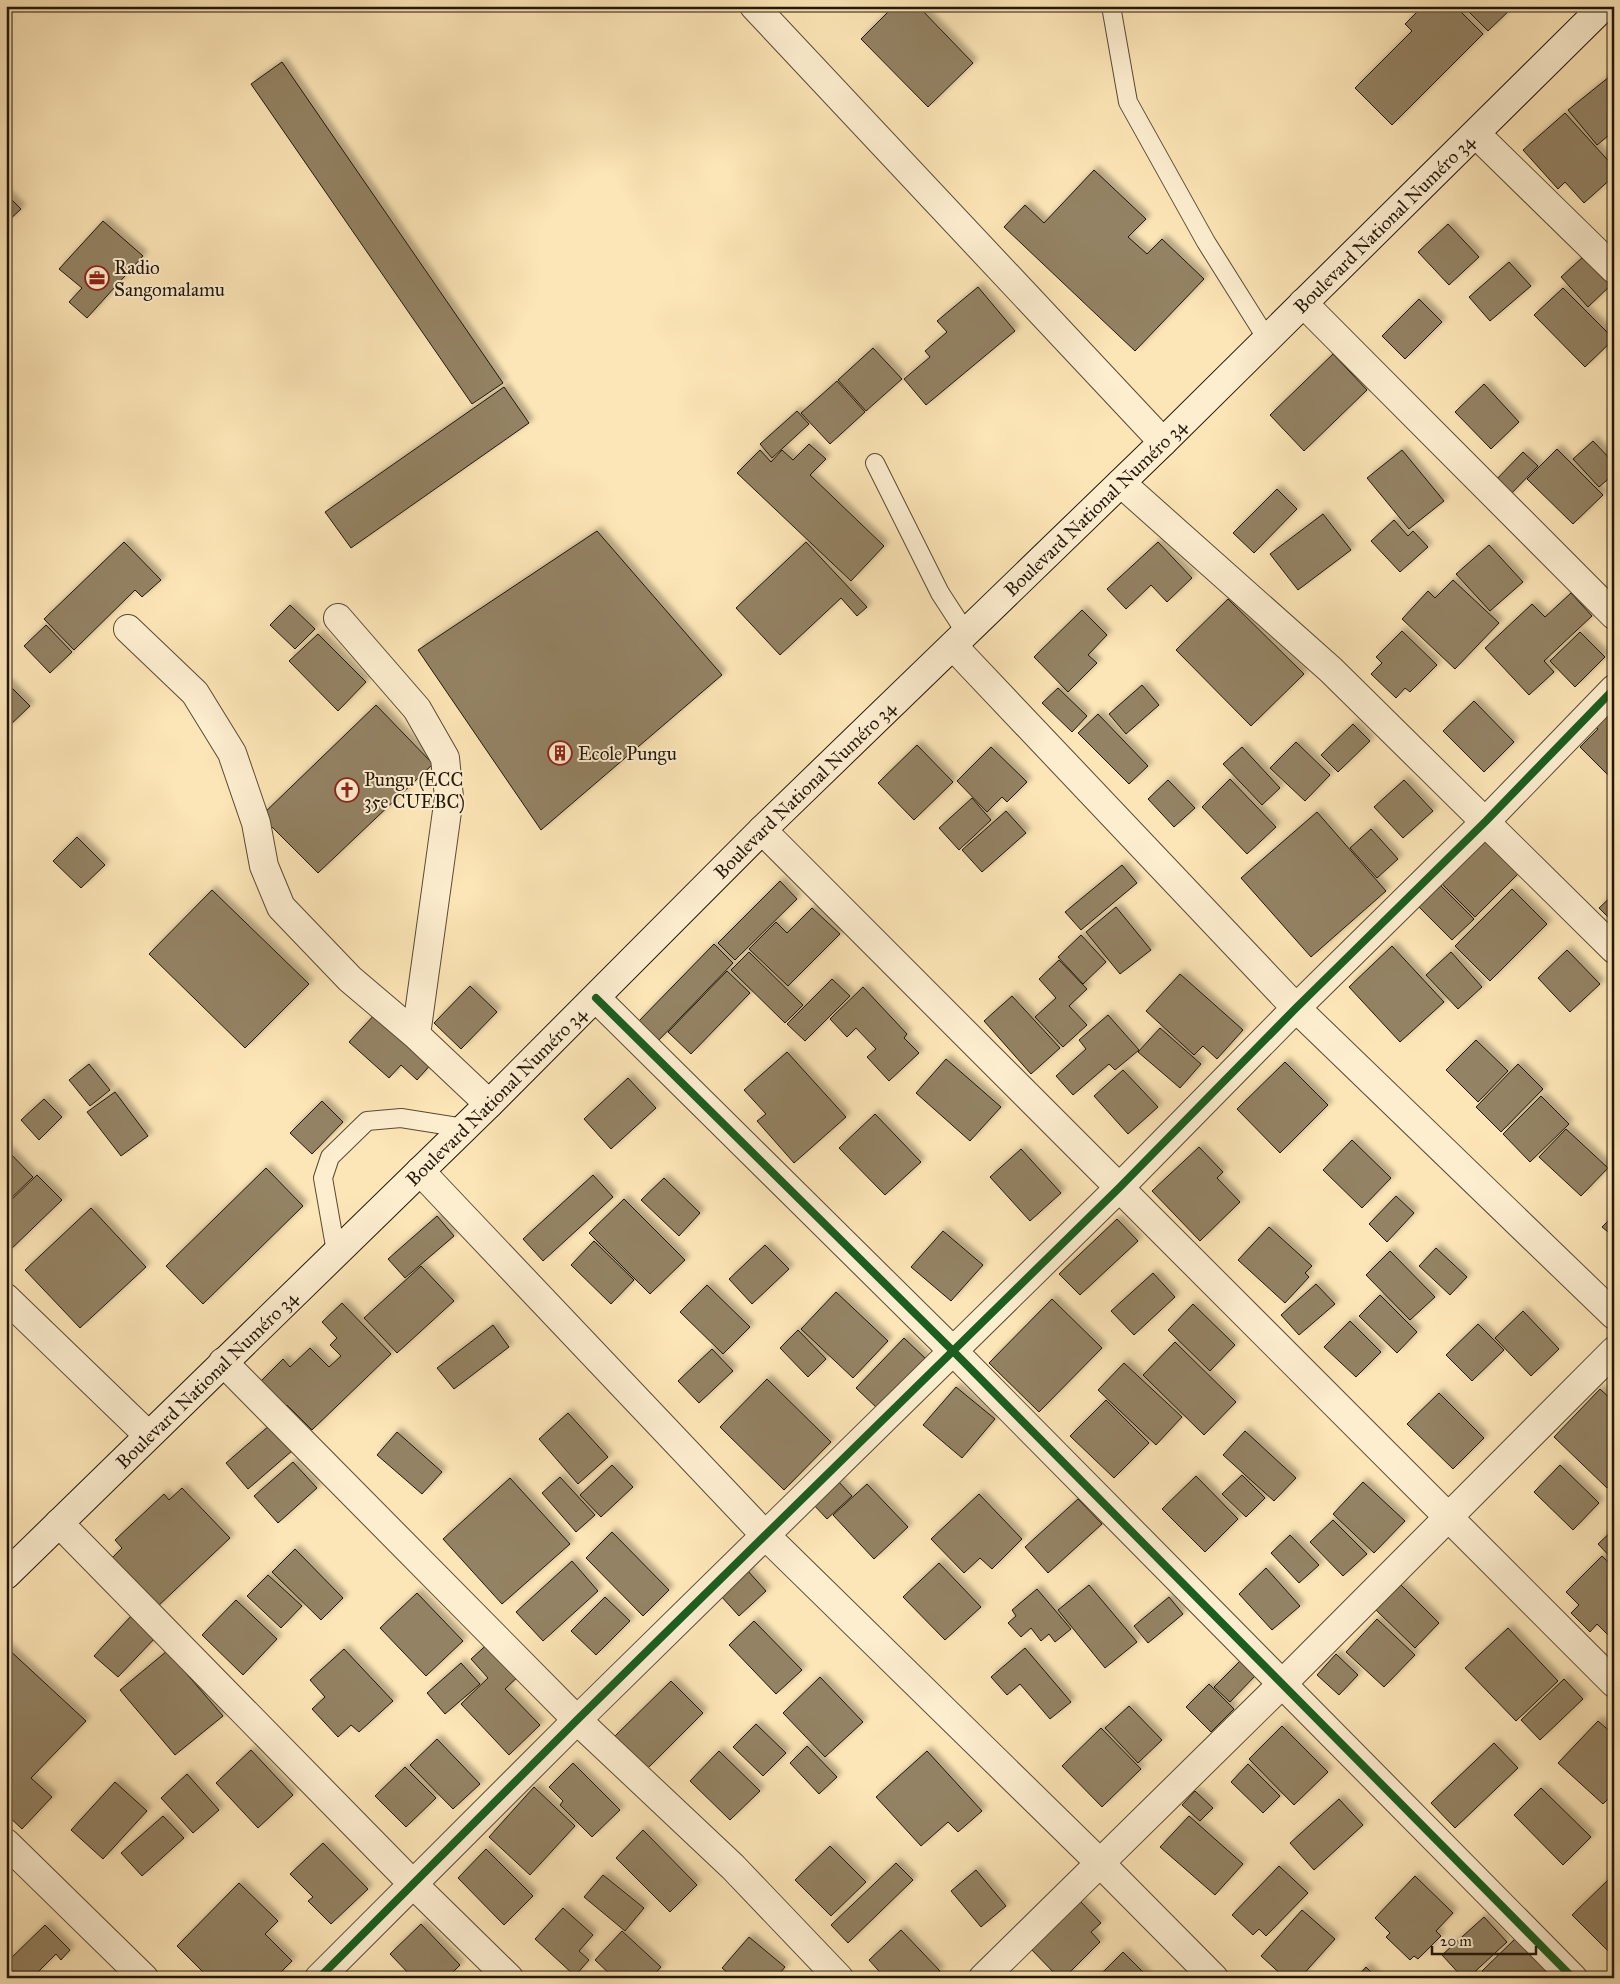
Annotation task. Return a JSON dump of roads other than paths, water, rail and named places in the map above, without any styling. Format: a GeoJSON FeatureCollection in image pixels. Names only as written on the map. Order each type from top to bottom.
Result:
{"type":"FeatureCollection","features":[{"type":"Feature","properties":{"kind":"street"},"geometry":{"type":"LineString","coordinates":[[754,6],[1163,442]]}},
{"type":"Feature","properties":{"kind":"street","name":"Boulevard National Numéro 34"},"geometry":{"type":"LineString","coordinates":[[6,1574],[489,1104],[762,830],[1163,442],[1604,6]]}},
{"type":"Feature","properties":{"kind":"street"},"geometry":{"type":"LineString","coordinates":[[1476,134],[1614,268]]}},
{"type":"Feature","properties":{"kind":"street"},"geometry":{"type":"LineString","coordinates":[[1303,303],[1614,615]]}},
{"type":"Feature","properties":{"kind":"street"},"geometry":{"type":"LineString","coordinates":[[1121,483],[1331,670],[1614,949]]}},
{"type":"Feature","properties":{"kind":"street"},"geometry":{"type":"LineString","coordinates":[[338,618],[417,709],[446,758],[449,797],[416,1035]]}},
{"type":"Feature","properties":{"kind":"street"},"geometry":{"type":"LineString","coordinates":[[128,630],[195,693],[232,753],[256,823],[264,866],[281,907],[350,979],[416,1035],[489,1104]]}},
{"type":"Feature","properties":{"kind":"street"},"geometry":{"type":"LineString","coordinates":[[959,640],[1296,1008],[1614,1315]]}},
{"type":"Feature","properties":{"kind":"street"},"geometry":{"type":"LineString","coordinates":[[319,1978],[577,1720],[1119,1188],[1296,1008],[1486,821],[1614,689]]}},
{"type":"Feature","properties":{"kind":"street"},"geometry":{"type":"LineString","coordinates":[[762,830],[1614,1683]]}},
{"type":"Feature","properties":{"kind":"street"},"geometry":{"type":"LineString","coordinates":[[596,998],[952,1350],[1573,1978]]}},
{"type":"Feature","properties":{"kind":"street"},"geometry":{"type":"LineString","coordinates":[[420,1171],[766,1536],[1099,1862],[1214,1978]]}},
{"type":"Feature","properties":{"kind":"street"},"geometry":{"type":"LineString","coordinates":[[6,1298],[148,1435]]}},
{"type":"Feature","properties":{"kind":"street"},"geometry":{"type":"LineString","coordinates":[[983,1978],[1282,1684],[1614,1352]]}},
{"type":"Feature","properties":{"kind":"street"},"geometry":{"type":"LineString","coordinates":[[223,1362],[577,1720],[733,1867],[839,1978]]}},
{"type":"Feature","properties":{"kind":"street"},"geometry":{"type":"LineString","coordinates":[[59,1523],[412,1883],[510,1978]]}},
{"type":"Feature","properties":{"kind":"street"},"geometry":{"type":"LineString","coordinates":[[6,1843],[144,1978]]}},
{"type":"Feature","properties":{"kind":"lane"},"geometry":{"type":"LineString","coordinates":[[1111,6],[1128,102],[1206,242],[1267,339]]}},
{"type":"Feature","properties":{"kind":"lane"},"geometry":{"type":"LineString","coordinates":[[875,463],[940,593],[959,640]]}},
{"type":"Feature","properties":{"kind":"lane"},"geometry":{"type":"LineString","coordinates":[[336,1252],[324,1178],[330,1157],[367,1121],[402,1118],[464,1128]]}},
{"type":"Feature","properties":{"kind":"place","name":"Radio Sangomalamu"},"geometry":{"type":"Point","coordinates":[97,278]}},
{"type":"Feature","properties":{"kind":"place","name":"Ecole Pungu"},"geometry":{"type":"Point","coordinates":[560,753]}},
{"type":"Feature","properties":{"kind":"place","name":"Pungu (ECC 35e CUEBC)"},"geometry":{"type":"Point","coordinates":[347,790]}}]}
